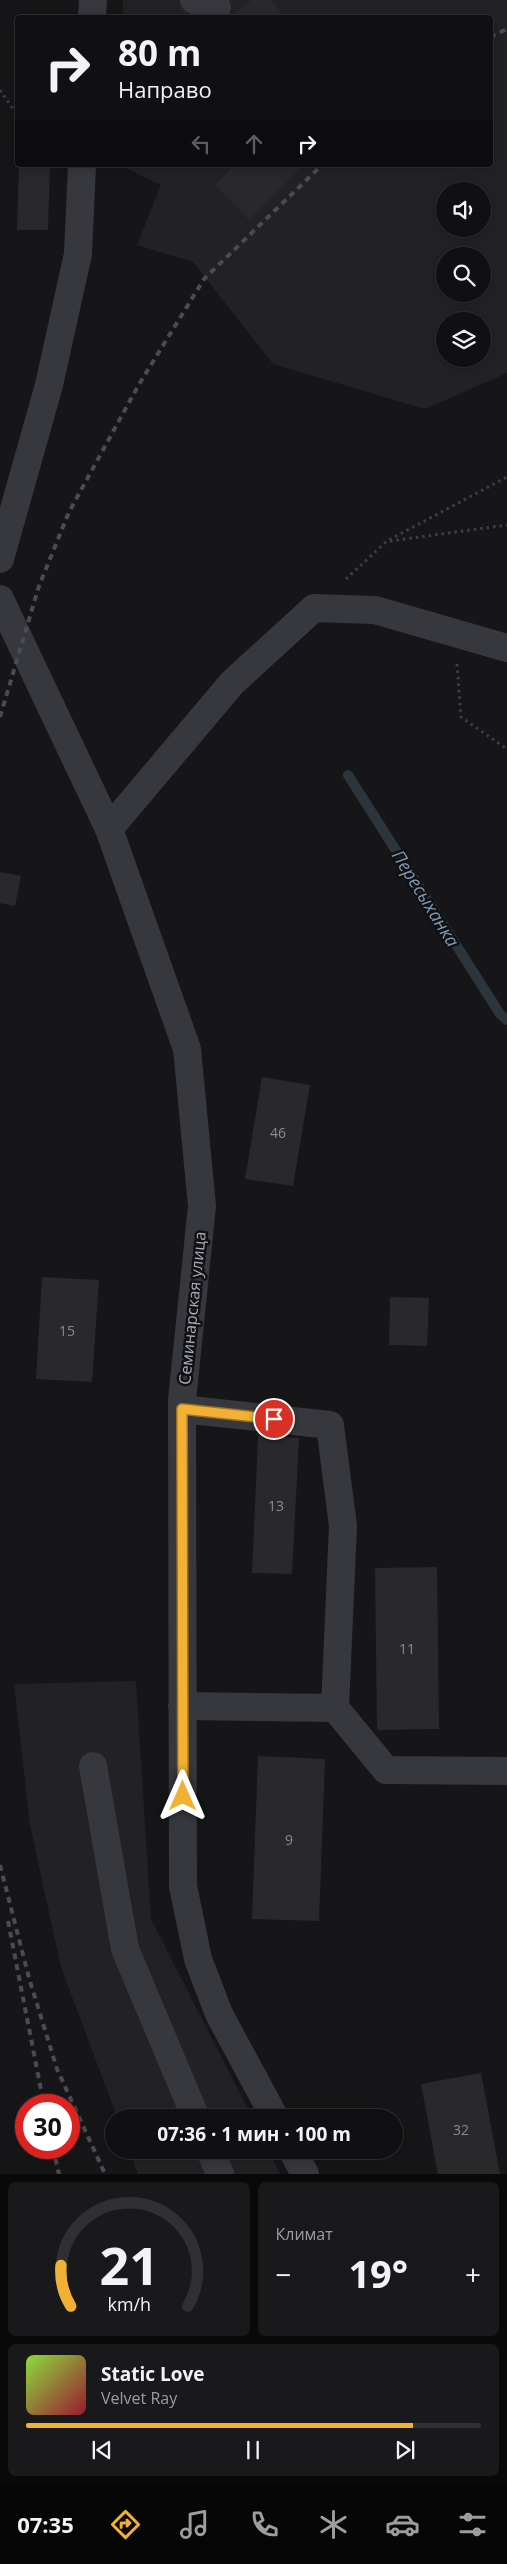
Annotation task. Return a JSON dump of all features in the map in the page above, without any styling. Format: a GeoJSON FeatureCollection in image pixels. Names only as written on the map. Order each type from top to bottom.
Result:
{"type":"FeatureCollection","features":[{"type":"Feature","properties":{"kind":"street"},"geometry":{"type":"LineString","coordinates":[[92,15],[93,0]]}},
{"type":"Feature","properties":{"kind":"street"},"geometry":{"type":"LineString","coordinates":[[0,559],[49,385],[78,254],[82,167]]}},
{"type":"Feature","properties":{"kind":"street","name":"Семинарская улица"},"geometry":{"type":"LineString","coordinates":[[0,599],[109,829],[188,1049],[202,1206],[182,1409],[183,1886],[198,1959],[219,2014],[270,2109]]}},
{"type":"Feature","properties":{"kind":"street"},"geometry":{"type":"LineString","coordinates":[[109,829],[232,683],[314,608],[375,610],[507,648]]}},
{"type":"Feature","properties":{"kind":"street"},"geometry":{"type":"LineString","coordinates":[[182,1409],[330,1425],[343,1526],[335,1708],[386,1770],[507,1771]]}},
{"type":"Feature","properties":{"kind":"street"},"geometry":{"type":"LineString","coordinates":[[182,1706],[335,1708]]}},
{"type":"Feature","properties":{"kind":"street"},"geometry":{"type":"LineString","coordinates":[[93,1766],[125,1949],[192,2109]]}},
{"type":"Feature","properties":{"kind":"street"},"geometry":{"type":"LineString","coordinates":[[214,2159],[220,2174]]}},
{"type":"Feature","properties":{"kind":"street"},"geometry":{"type":"LineString","coordinates":[[297,2159],[305,2174]]}},
{"type":"Feature","properties":{"kind":"path"},"geometry":{"type":"LineString","coordinates":[[0,90],[15,112]]}},
{"type":"Feature","properties":{"kind":"path"},"geometry":{"type":"LineString","coordinates":[[314,608],[387,541],[507,476]]}},
{"type":"Feature","properties":{"kind":"path"},"geometry":{"type":"LineString","coordinates":[[387,541],[507,525]]}},
{"type":"Feature","properties":{"kind":"path"},"geometry":{"type":"LineString","coordinates":[[455,632],[461,717],[507,749]]}},
{"type":"Feature","properties":{"kind":"shaded area"},"geometry":{"type":"Polygon","coordinates":[[[123,0],[507,0],[507,373],[425,409],[273,364],[193,262],[137,245],[161,185],[124,167],[493,167],[493,15],[123,15],[123,0]]]}},
{"type":"Feature","properties":{"kind":"shaded area"},"geometry":{"type":"Polygon","coordinates":[[[136,1681],[151,1919],[248,2109],[114,2109],[61,1967],[30,1825],[14,1684],[136,1681]]]}},
{"type":"Feature","properties":{"kind":"shaded area"},"geometry":{"type":"Polygon","coordinates":[[[132,2159],[272,2159],[280,2174],[138,2174],[132,2159]]]}},
{"type":"Feature","properties":{"kind":"building"},"geometry":{"type":"Polygon","coordinates":[[[251,0],[272,0],[283,15],[234,15],[251,0]]]}},
{"type":"Feature","properties":{"kind":"building"},"geometry":{"type":"Polygon","coordinates":[[[19,167],[50,167],[48,230],[17,230],[19,167]]]}},
{"type":"Feature","properties":{"kind":"building"},"geometry":{"type":"Polygon","coordinates":[[[232,167],[301,167],[249,220],[215,185],[232,167]]]}},
{"type":"Feature","properties":{"kind":"building"},"geometry":{"type":"Polygon","coordinates":[[[0,872],[21,876],[15,906],[0,903],[0,872]]]}},
{"type":"Feature","properties":{"kind":"building"},"geometry":{"type":"Polygon","coordinates":[[[262,1077],[310,1085],[293,1186],[245,1179],[262,1077]]]}},
{"type":"Feature","properties":{"kind":"building"},"geometry":{"type":"Polygon","coordinates":[[[42,1277],[99,1280],[92,1382],[36,1379],[42,1277]]]}},
{"type":"Feature","properties":{"kind":"building"},"geometry":{"type":"Polygon","coordinates":[[[390,1297],[429,1298],[427,1346],[389,1345],[390,1297]]]}},
{"type":"Feature","properties":{"kind":"building"},"geometry":{"type":"Polygon","coordinates":[[[258,1436],[299,1438],[292,1574],[252,1573],[258,1436]]]}},
{"type":"Feature","properties":{"kind":"building"},"geometry":{"type":"Polygon","coordinates":[[[437,1567],[439,1729],[377,1730],[375,1568],[437,1567]]]}},
{"type":"Feature","properties":{"kind":"building"},"geometry":{"type":"Polygon","coordinates":[[[258,1756],[325,1759],[319,1921],[252,1919],[258,1756]]]}},
{"type":"Feature","properties":{"kind":"building"},"geometry":{"type":"Polygon","coordinates":[[[481,2073],[500,2174],[438,2174],[421,2084],[481,2073]]]}},
{"type":"Feature","properties":{"kind":"waterway","name":"Пересыханка"},"geometry":{"type":"LineString","coordinates":[[348,775],[500,1014],[507,1020]]}},
{"type":"Feature","properties":{"kind":"railway"},"geometry":{"type":"LineString","coordinates":[[493,36],[507,29]]}},
{"type":"Feature","properties":{"kind":"railway"},"geometry":{"type":"LineString","coordinates":[[0,717],[39,586],[69,512],[138,386],[204,279],[320,167]]}},
{"type":"Feature","properties":{"kind":"railway"},"geometry":{"type":"LineString","coordinates":[[0,1865],[29,1978],[57,2069],[105,2174]]}},
{"type":"Feature","properties":{"kind":"railway"},"geometry":{"type":"LineString","coordinates":[[8,1921],[42,2094]]}},
{"type":"Feature","properties":{"kind":"railway"},"geometry":{"type":"LineString","coordinates":[[56,2159],[59,2174]]}},
{"type":"Feature","properties":{"kind":"route"},"geometry":{"type":"LineString","coordinates":[[183,1796],[182,1409],[274,1419]]}}]}
